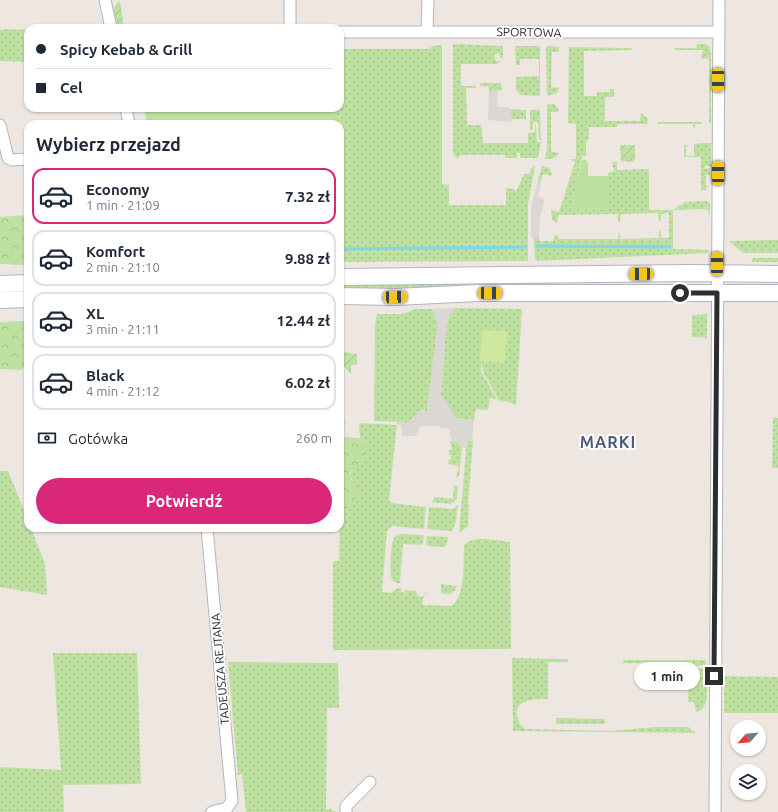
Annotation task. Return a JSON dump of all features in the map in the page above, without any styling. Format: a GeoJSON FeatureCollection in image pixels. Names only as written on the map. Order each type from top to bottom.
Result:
{"type":"FeatureCollection","features":[{"type":"Feature","properties":{"kind":"main road"},"geometry":{"type":"LineString","coordinates":[[344,277],[717,273],[778,274]]}},
{"type":"Feature","properties":{"kind":"main road"},"geometry":{"type":"LineString","coordinates":[[0,284],[24,284]]}},
{"type":"Feature","properties":{"kind":"main road"},"geometry":{"type":"LineString","coordinates":[[344,296],[395,297],[478,293],[778,294]]}},
{"type":"Feature","properties":{"kind":"main road"},"geometry":{"type":"LineString","coordinates":[[0,300],[24,299]]}},
{"type":"Feature","properties":{"kind":"street"},"geometry":{"type":"LineString","coordinates":[[106,0],[110,24]]}},
{"type":"Feature","properties":{"kind":"street"},"geometry":{"type":"LineString","coordinates":[[290,0],[290,24]]}},
{"type":"Feature","properties":{"kind":"street"},"geometry":{"type":"LineString","coordinates":[[427,31],[428,0]]}},
{"type":"Feature","properties":{"kind":"street"},"geometry":{"type":"LineString","coordinates":[[715,812],[719,0]]}},
{"type":"Feature","properties":{"kind":"street","name":"SPORTOWA"},"geometry":{"type":"LineString","coordinates":[[344,32],[718,32]]}},
{"type":"Feature","properties":{"kind":"street"},"geometry":{"type":"LineString","coordinates":[[0,125],[4,158],[12,160],[24,159]]}},
{"type":"Feature","properties":{"kind":"street","name":"TADEUSZA REJTANA"},"geometry":{"type":"LineString","coordinates":[[207,532],[232,801],[227,808],[212,812]]}},
{"type":"Feature","properties":{"kind":"street"},"geometry":{"type":"LineString","coordinates":[[346,809],[370,782]]}},
{"type":"Feature","properties":{"kind":"green space"},"geometry":{"type":"Polygon","coordinates":[[[120,1],[123,24],[116,24],[114,9],[120,1]]]}},
{"type":"Feature","properties":{"kind":"green space"},"geometry":{"type":"Polygon","coordinates":[[[0,30],[24,30],[24,62],[0,61],[0,30]]]}},
{"type":"Feature","properties":{"kind":"green space"},"geometry":{"type":"Polygon","coordinates":[[[453,44],[503,46],[503,58],[500,58],[499,53],[494,55],[496,61],[501,61],[497,64],[461,64],[461,86],[476,86],[476,88],[466,88],[467,125],[481,125],[483,143],[528,143],[528,133],[535,132],[536,124],[537,142],[541,142],[538,158],[520,158],[520,153],[517,153],[517,158],[505,158],[505,155],[461,155],[457,159],[453,153],[453,44]]]}},
{"type":"Feature","properties":{"kind":"green space"},"geometry":{"type":"Polygon","coordinates":[[[697,44],[707,44],[710,48],[711,56],[703,50],[675,50],[675,48],[696,48],[697,44]]]}},
{"type":"Feature","properties":{"kind":"green space"},"geometry":{"type":"Polygon","coordinates":[[[442,45],[442,184],[449,185],[449,205],[506,205],[506,188],[514,189],[516,192],[524,174],[530,174],[531,168],[535,166],[528,205],[528,261],[344,262],[344,120],[322,120],[322,112],[344,112],[344,49],[429,49],[432,46],[442,45]]]}},
{"type":"Feature","properties":{"kind":"green space"},"geometry":{"type":"Polygon","coordinates":[[[515,46],[539,46],[540,48],[540,96],[521,95],[516,90],[516,77],[539,76],[539,59],[520,59],[520,65],[516,65],[515,46]]]}},
{"type":"Feature","properties":{"kind":"green space"},"geometry":{"type":"Polygon","coordinates":[[[548,46],[559,47],[559,52],[552,52],[551,87],[559,88],[557,93],[547,96],[546,48],[548,46]]]}},
{"type":"Feature","properties":{"kind":"green space"},"geometry":{"type":"Polygon","coordinates":[[[569,47],[632,48],[632,50],[584,51],[584,96],[597,96],[597,92],[610,92],[610,89],[614,89],[614,97],[605,97],[605,121],[640,121],[641,113],[648,119],[647,126],[647,124],[619,124],[617,127],[589,127],[589,139],[586,142],[586,156],[582,156],[571,210],[608,210],[608,173],[614,171],[612,162],[617,162],[617,170],[649,169],[649,210],[673,210],[673,249],[709,250],[708,253],[537,261],[535,259],[534,238],[539,238],[540,241],[553,241],[554,236],[558,235],[558,239],[618,239],[619,231],[621,239],[659,238],[659,230],[661,231],[661,238],[669,238],[669,213],[661,214],[661,221],[659,221],[658,213],[621,214],[620,222],[618,222],[618,214],[558,215],[557,223],[552,220],[551,210],[559,212],[575,162],[569,159],[576,159],[576,124],[568,123],[569,47]]]}},
{"type":"Feature","properties":{"kind":"green space"},"geometry":{"type":"Polygon","coordinates":[[[703,50],[711,56],[711,124],[709,122],[709,59],[701,58],[703,50]]]}},
{"type":"Feature","properties":{"kind":"green space"},"geometry":{"type":"Polygon","coordinates":[[[480,83],[501,83],[502,90],[489,91],[488,86],[480,86],[480,83]]]}},
{"type":"Feature","properties":{"kind":"green space"},"geometry":{"type":"Polygon","coordinates":[[[547,104],[554,104],[559,110],[558,112],[551,112],[551,151],[559,153],[555,158],[551,159],[545,159],[547,148],[547,104]]]}},
{"type":"Feature","properties":{"kind":"green space"},"geometry":{"type":"Polygon","coordinates":[[[511,109],[526,110],[526,119],[511,119],[511,109]]]}},
{"type":"Feature","properties":{"kind":"green space"},"geometry":{"type":"Polygon","coordinates":[[[530,110],[540,110],[541,140],[539,140],[538,122],[533,122],[533,130],[530,130],[530,110]]]}},
{"type":"Feature","properties":{"kind":"green space"},"geometry":{"type":"Polygon","coordinates":[[[145,112],[334,112],[334,120],[146,120],[145,112]]]}},
{"type":"Feature","properties":{"kind":"green space"},"geometry":{"type":"Polygon","coordinates":[[[658,122],[701,122],[703,124],[695,124],[695,129],[693,124],[658,124],[657,126],[658,122]]]}},
{"type":"Feature","properties":{"kind":"green space"},"geometry":{"type":"Polygon","coordinates":[[[711,143],[711,166],[705,166],[705,169],[710,168],[710,175],[706,175],[706,186],[710,187],[706,187],[706,190],[701,190],[701,157],[684,157],[684,145],[687,145],[688,147],[686,147],[686,156],[694,156],[694,144],[711,143]]]}},
{"type":"Feature","properties":{"kind":"green space"},"geometry":{"type":"Polygon","coordinates":[[[620,145],[635,145],[635,160],[632,162],[621,161],[620,145]]]}},
{"type":"Feature","properties":{"kind":"green space"},"geometry":{"type":"Polygon","coordinates":[[[582,160],[586,160],[588,163],[588,176],[608,176],[608,210],[570,210],[582,160]]]}},
{"type":"Feature","properties":{"kind":"green space"},"geometry":{"type":"Polygon","coordinates":[[[542,166],[549,168],[553,176],[543,174],[540,184],[537,183],[542,166]]]}},
{"type":"Feature","properties":{"kind":"green space"},"geometry":{"type":"Polygon","coordinates":[[[706,201],[710,203],[710,216],[706,209],[673,210],[685,202],[706,201]]]}},
{"type":"Feature","properties":{"kind":"green space"},"geometry":{"type":"Polygon","coordinates":[[[24,215],[24,265],[0,264],[0,217],[24,215]]]}},
{"type":"Feature","properties":{"kind":"green space"},"geometry":{"type":"Polygon","coordinates":[[[778,240],[778,253],[743,253],[729,241],[778,240]]]}},
{"type":"Feature","properties":{"kind":"green space"},"geometry":{"type":"Polygon","coordinates":[[[753,258],[778,258],[778,262],[751,262],[753,258]]]}},
{"type":"Feature","properties":{"kind":"green space"},"geometry":{"type":"Polygon","coordinates":[[[684,279],[684,282],[584,282],[479,287],[344,289],[344,283],[684,279]]]}},
{"type":"Feature","properties":{"kind":"green space"},"geometry":{"type":"Polygon","coordinates":[[[456,308],[522,309],[516,405],[505,401],[500,402],[483,372],[481,361],[481,371],[497,399],[490,398],[488,410],[476,409],[474,420],[456,418],[441,395],[446,327],[449,316],[456,308]]]}},
{"type":"Feature","properties":{"kind":"green space"},"geometry":{"type":"Polygon","coordinates":[[[415,309],[431,309],[437,315],[438,324],[427,411],[420,410],[409,422],[374,421],[375,324],[377,314],[403,314],[415,309]]]}},
{"type":"Feature","properties":{"kind":"green space"},"geometry":{"type":"Polygon","coordinates":[[[707,314],[707,338],[692,337],[692,315],[707,314]]]}},
{"type":"Feature","properties":{"kind":"green space"},"geometry":{"type":"Polygon","coordinates":[[[24,321],[24,368],[21,370],[0,369],[0,322],[24,321]]]}},
{"type":"Feature","properties":{"kind":"green space"},"geometry":{"type":"Polygon","coordinates":[[[482,330],[507,331],[505,363],[480,361],[482,330]]]}},
{"type":"Feature","properties":{"kind":"green space"},"geometry":{"type":"Polygon","coordinates":[[[344,352],[357,354],[357,364],[351,365],[351,374],[344,366],[344,352]]]}},
{"type":"Feature","properties":{"kind":"green space"},"geometry":{"type":"Polygon","coordinates":[[[773,418],[778,418],[778,468],[772,468],[773,418]]]}},
{"type":"Feature","properties":{"kind":"green space"},"geometry":{"type":"Polygon","coordinates":[[[359,423],[397,425],[389,500],[391,503],[426,507],[424,529],[392,526],[387,531],[382,592],[391,593],[397,588],[401,588],[401,592],[407,593],[403,590],[416,591],[417,595],[422,597],[427,592],[423,598],[422,605],[451,606],[459,595],[463,579],[464,546],[467,542],[478,539],[510,542],[511,649],[333,650],[333,561],[339,561],[340,532],[344,532],[344,510],[348,509],[354,482],[349,476],[366,444],[360,438],[359,423]]]}},
{"type":"Feature","properties":{"kind":"green space"},"geometry":{"type":"Polygon","coordinates":[[[344,437],[360,438],[366,444],[367,456],[362,466],[352,469],[349,476],[359,491],[357,499],[351,507],[344,510],[344,437]]]}},
{"type":"Feature","properties":{"kind":"green space"},"geometry":{"type":"Polygon","coordinates":[[[467,440],[473,441],[468,504],[468,526],[459,532],[467,440]]]}},
{"type":"Feature","properties":{"kind":"green space"},"geometry":{"type":"Polygon","coordinates":[[[450,441],[456,441],[462,448],[459,476],[456,478],[459,466],[448,464],[449,459],[451,459],[449,450],[452,450],[450,441]]]}},
{"type":"Feature","properties":{"kind":"green space"},"geometry":{"type":"Polygon","coordinates":[[[0,471],[8,471],[24,510],[24,532],[33,532],[45,564],[47,595],[0,587],[0,471]]]}},
{"type":"Feature","properties":{"kind":"green space"},"geometry":{"type":"Polygon","coordinates":[[[454,486],[458,486],[457,499],[451,504],[430,502],[433,501],[435,497],[453,499],[454,486]]]}},
{"type":"Feature","properties":{"kind":"green space"},"geometry":{"type":"Polygon","coordinates":[[[458,505],[456,521],[452,531],[427,529],[429,507],[453,509],[458,505]]]}},
{"type":"Feature","properties":{"kind":"green space"},"geometry":{"type":"Polygon","coordinates":[[[401,534],[424,535],[423,543],[421,545],[403,544],[400,583],[397,583],[391,576],[391,553],[393,540],[396,536],[401,534]]]}},
{"type":"Feature","properties":{"kind":"green space"},"geometry":{"type":"Polygon","coordinates":[[[427,536],[449,537],[445,547],[428,546],[426,544],[427,536]]]}},
{"type":"Feature","properties":{"kind":"green space"},"geometry":{"type":"Polygon","coordinates":[[[441,584],[457,586],[453,592],[444,594],[441,593],[441,584]]]}},
{"type":"Feature","properties":{"kind":"green space"},"geometry":{"type":"Polygon","coordinates":[[[53,653],[137,653],[141,784],[63,785],[64,812],[0,812],[0,767],[61,770],[53,653]]]}},
{"type":"Feature","properties":{"kind":"green space"},"geometry":{"type":"Polygon","coordinates":[[[512,658],[568,659],[568,662],[548,662],[548,699],[531,700],[521,704],[518,707],[518,720],[526,729],[612,731],[655,727],[689,727],[691,730],[698,733],[513,731],[512,658]]]}},
{"type":"Feature","properties":{"kind":"green space"},"geometry":{"type":"Polygon","coordinates":[[[623,660],[706,660],[706,665],[683,667],[679,663],[623,663],[623,660]]]}},
{"type":"Feature","properties":{"kind":"green space"},"geometry":{"type":"Polygon","coordinates":[[[228,662],[338,663],[339,708],[327,708],[326,802],[326,810],[330,809],[337,812],[246,812],[242,774],[238,775],[228,662]]]}},
{"type":"Feature","properties":{"kind":"green space"},"geometry":{"type":"Polygon","coordinates":[[[706,668],[706,700],[701,710],[696,712],[694,702],[688,702],[689,669],[706,668]]]}},
{"type":"Feature","properties":{"kind":"green space"},"geometry":{"type":"Polygon","coordinates":[[[724,676],[778,677],[778,713],[724,713],[724,676]]]}},
{"type":"Feature","properties":{"kind":"green space"},"geometry":{"type":"Polygon","coordinates":[[[556,718],[605,719],[605,724],[556,724],[556,718]]]}},
{"type":"Feature","properties":{"kind":"shaded area"},"geometry":{"type":"Polygon","coordinates":[[[498,90],[497,107],[508,107],[511,109],[511,122],[488,120],[489,91],[498,90]]]}},
{"type":"Feature","properties":{"kind":"shaded area"},"geometry":{"type":"Polygon","coordinates":[[[537,183],[541,185],[538,197],[545,199],[540,217],[539,238],[531,238],[531,207],[537,183]]]}},
{"type":"Feature","properties":{"kind":"shaded area"},"geometry":{"type":"Polygon","coordinates":[[[456,308],[450,315],[446,327],[441,395],[456,418],[474,420],[472,440],[467,440],[467,448],[462,448],[456,441],[452,441],[452,438],[450,438],[450,429],[441,428],[438,426],[420,426],[416,436],[402,436],[401,425],[397,425],[397,422],[409,422],[420,410],[427,411],[438,324],[433,314],[436,314],[431,309],[456,308]]]}},
{"type":"Feature","properties":{"kind":"waterway"},"geometry":{"type":"LineString","coordinates":[[537,246],[670,247]]}},
{"type":"Feature","properties":{"kind":"waterway"},"geometry":{"type":"LineString","coordinates":[[344,249],[525,247]]}},
{"type":"Feature","properties":{"kind":"district","name":"MARKI"},"geometry":{"type":"Point","coordinates":[608,442]}},
{"type":"Feature","properties":{"kind":"route"},"geometry":{"type":"LineString","coordinates":[[680,293],[717,293],[714,676]]}}]}
